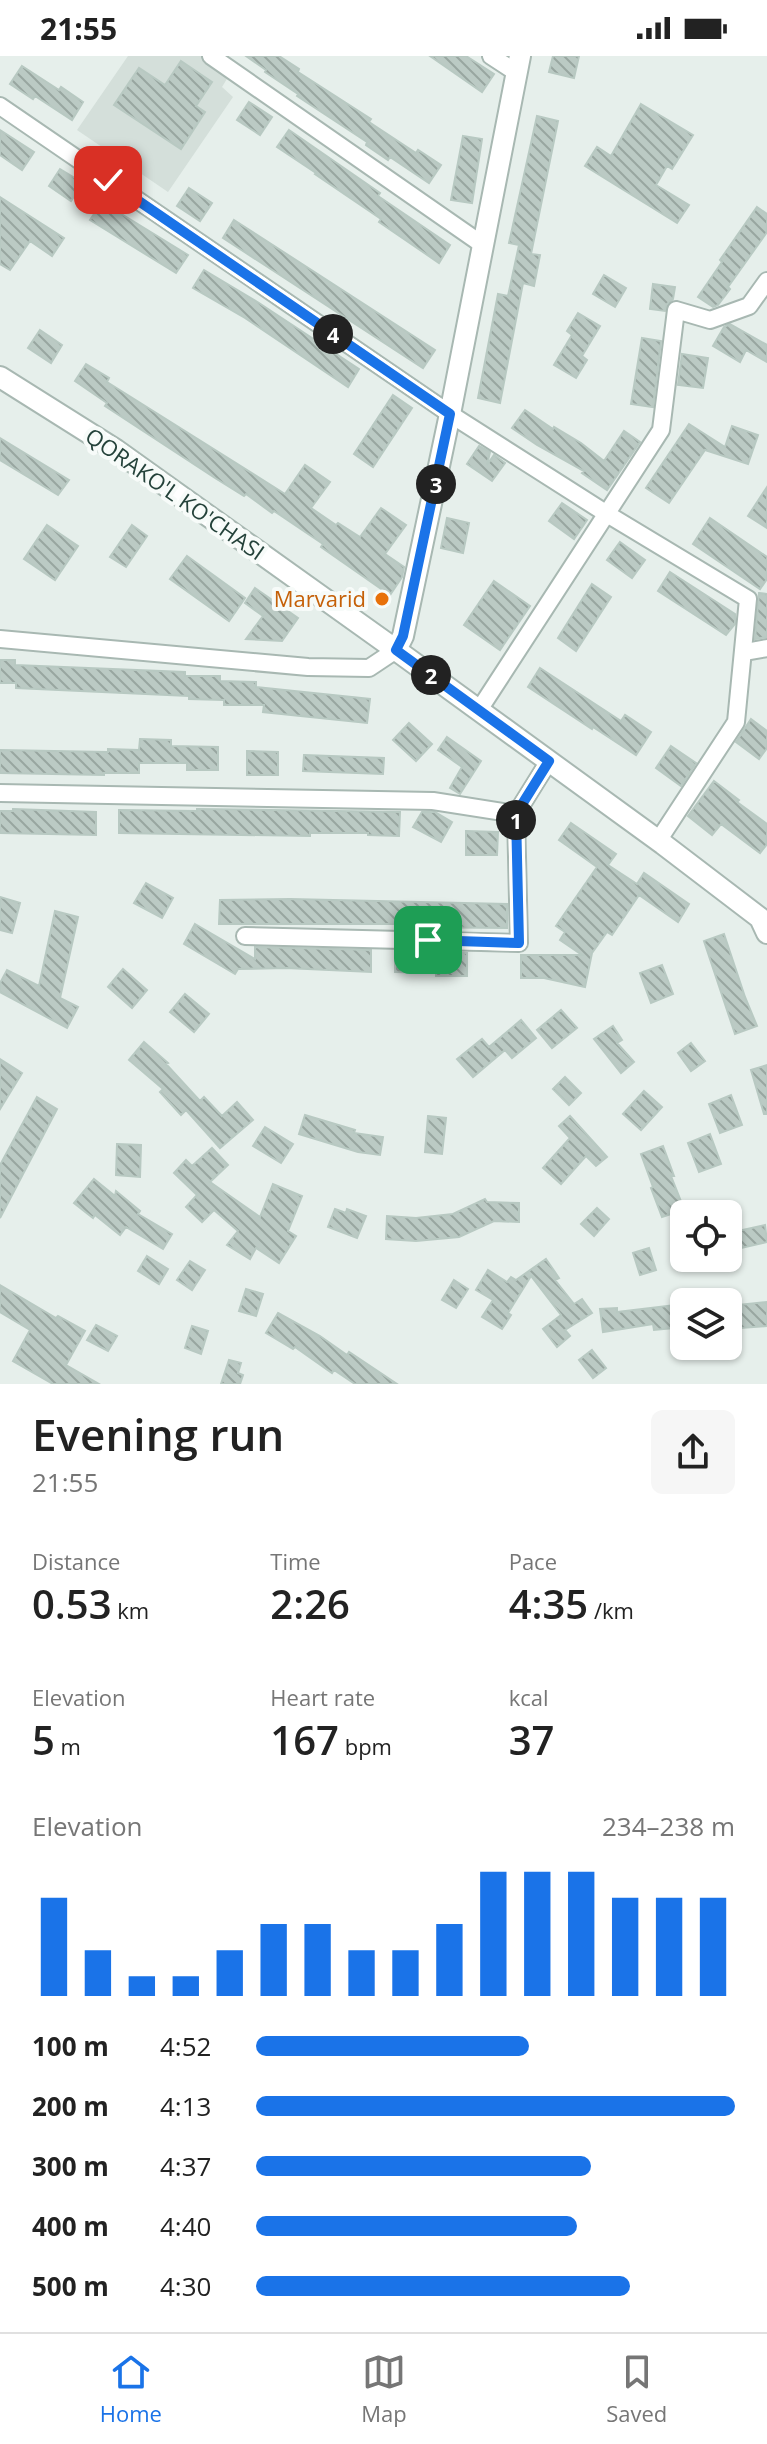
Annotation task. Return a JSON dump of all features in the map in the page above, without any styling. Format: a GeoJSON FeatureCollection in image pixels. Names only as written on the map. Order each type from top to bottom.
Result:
{"type":"FeatureCollection","features":[{"type":"Feature","properties":{"kind":"street"},"geometry":{"type":"LineString","coordinates":[[211,56],[483,245]]}},
{"type":"Feature","properties":{"kind":"street"},"geometry":{"type":"LineString","coordinates":[[0,639],[308,667],[369,668],[396,650],[403,636],[450,414],[518,64],[491,56]]}},
{"type":"Feature","properties":{"kind":"street"},"geometry":{"type":"LineString","coordinates":[[0,106],[450,414],[748,599],[736,722],[658,841]]}},
{"type":"Feature","properties":{"kind":"street"},"geometry":{"type":"LineString","coordinates":[[479,710],[661,430],[676,310],[710,320],[749,306],[767,281]]}},
{"type":"Feature","properties":{"kind":"street","name":"QORAKO'L KO'CHASI"},"geometry":{"type":"LineString","coordinates":[[0,377],[116,450],[479,710],[765,921]]}},
{"type":"Feature","properties":{"kind":"street"},"geometry":{"type":"LineString","coordinates":[[745,652],[767,648]]}},
{"type":"Feature","properties":{"kind":"street"},"geometry":{"type":"LineString","coordinates":[[245,936],[519,943],[516,814],[549,761]]}},
{"type":"Feature","properties":{"kind":"street"},"geometry":{"type":"LineString","coordinates":[[0,793],[433,801],[516,814]]}},
{"type":"Feature","properties":{"kind":"shaded area"},"geometry":{"type":"Polygon","coordinates":[[[128,56],[214,56],[233,69],[222,87],[233,97],[168,192],[77,130],[128,56]]]}},
{"type":"Feature","properties":{"kind":"building"},"geometry":{"type":"Polygon","coordinates":[[[246,56],[279,56],[299,69],[298,72],[371,119],[369,122],[416,153],[418,150],[441,165],[429,183],[366,145],[367,142],[297,96],[246,56]]]}},
{"type":"Feature","properties":{"kind":"building"},"geometry":{"type":"Polygon","coordinates":[[[430,56],[466,56],[494,74],[482,92],[430,56]]]}},
{"type":"Feature","properties":{"kind":"building"},"geometry":{"type":"Polygon","coordinates":[[[553,56],[579,56],[574,78],[549,72],[553,56]]]}},
{"type":"Feature","properties":{"kind":"building"},"geometry":{"type":"Polygon","coordinates":[[[181,61],[212,82],[196,106],[205,112],[181,149],[114,105],[139,68],[165,85],[181,61]]]}},
{"type":"Feature","properties":{"kind":"building"},"geometry":{"type":"Polygon","coordinates":[[[22,66],[83,102],[72,120],[10,84],[22,66]]]}},
{"type":"Feature","properties":{"kind":"building"},"geometry":{"type":"Polygon","coordinates":[[[249,102],[272,117],[260,135],[237,120],[249,102]]]}},
{"type":"Feature","properties":{"kind":"building"},"geometry":{"type":"Polygon","coordinates":[[[641,104],[693,135],[672,169],[667,166],[656,185],[689,205],[677,223],[585,166],[597,147],[611,156],[641,104]]]}},
{"type":"Feature","properties":{"kind":"building"},"geometry":{"type":"Polygon","coordinates":[[[537,116],[558,121],[531,254],[540,255],[534,286],[523,283],[500,403],[478,398],[498,294],[508,296],[519,245],[509,243],[537,116]]]}},
{"type":"Feature","properties":{"kind":"building"},"geometry":{"type":"Polygon","coordinates":[[[0,130],[34,152],[22,170],[0,155],[0,130]]]}},
{"type":"Feature","properties":{"kind":"building"},"geometry":{"type":"Polygon","coordinates":[[[289,130],[450,245],[439,263],[277,147],[289,130]]]}},
{"type":"Feature","properties":{"kind":"building"},"geometry":{"type":"Polygon","coordinates":[[[463,136],[482,139],[472,203],[451,200],[463,136]]]}},
{"type":"Feature","properties":{"kind":"building"},"geometry":{"type":"Polygon","coordinates":[[[60,169],[83,183],[71,201],[49,186],[60,169]]]}},
{"type":"Feature","properties":{"kind":"building"},"geometry":{"type":"Polygon","coordinates":[[[189,188],[212,203],[200,221],[177,206],[189,188]]]}},
{"type":"Feature","properties":{"kind":"building"},"geometry":{"type":"Polygon","coordinates":[[[0,197],[64,238],[52,256],[30,241],[10,270],[0,264],[0,197]]]}},
{"type":"Feature","properties":{"kind":"building"},"geometry":{"type":"Polygon","coordinates":[[[102,202],[188,255],[176,273],[90,220],[102,202]]]}},
{"type":"Feature","properties":{"kind":"building"},"geometry":{"type":"Polygon","coordinates":[[[757,207],[767,214],[767,232],[728,287],[730,289],[713,307],[698,297],[757,207]]]}},
{"type":"Feature","properties":{"kind":"building"},"geometry":{"type":"Polygon","coordinates":[[[234,220],[435,350],[423,368],[223,238],[234,220]]]}},
{"type":"Feature","properties":{"kind":"building"},"geometry":{"type":"Polygon","coordinates":[[[204,270],[359,369],[348,387],[245,318],[193,288],[204,270]]]}},
{"type":"Feature","properties":{"kind":"building"},"geometry":{"type":"Polygon","coordinates":[[[604,275],[626,288],[615,307],[593,294],[604,275]]]}},
{"type":"Feature","properties":{"kind":"building"},"geometry":{"type":"Polygon","coordinates":[[[653,284],[675,287],[673,299],[665,311],[650,309],[653,284]]]}},
{"type":"Feature","properties":{"kind":"building"},"geometry":{"type":"Polygon","coordinates":[[[578,313],[600,326],[582,356],[587,360],[576,378],[554,365],[572,335],[567,331],[578,313]]]}},
{"type":"Feature","properties":{"kind":"building"},"geometry":{"type":"Polygon","coordinates":[[[730,324],[767,345],[767,362],[746,350],[740,362],[713,346],[724,327],[730,324]]]}},
{"type":"Feature","properties":{"kind":"building"},"geometry":{"type":"Polygon","coordinates":[[[40,330],[62,345],[51,363],[28,348],[40,330]]]}},
{"type":"Feature","properties":{"kind":"building"},"geometry":{"type":"Polygon","coordinates":[[[642,338],[661,341],[653,407],[631,404],[642,338]]]}},
{"type":"Feature","properties":{"kind":"building"},"geometry":{"type":"Polygon","coordinates":[[[682,354],[708,358],[703,388],[678,385],[682,354]]]}},
{"type":"Feature","properties":{"kind":"building"},"geometry":{"type":"Polygon","coordinates":[[[86,364],[109,378],[107,382],[285,494],[305,465],[330,482],[311,508],[336,525],[338,523],[360,537],[381,508],[406,525],[385,554],[404,567],[402,577],[390,595],[274,511],[272,513],[246,494],[244,496],[215,478],[105,406],[107,403],[75,381],[86,364]]]}},
{"type":"Feature","properties":{"kind":"building"},"geometry":{"type":"Polygon","coordinates":[[[393,395],[412,408],[373,467],[354,454],[393,395]]]}},
{"type":"Feature","properties":{"kind":"building"},"geometry":{"type":"Polygon","coordinates":[[[525,410],[581,443],[604,461],[624,431],[640,442],[607,490],[582,473],[584,471],[512,428],[525,410]]]}},
{"type":"Feature","properties":{"kind":"building"},"geometry":{"type":"Polygon","coordinates":[[[689,424],[725,447],[732,426],[758,435],[748,464],[705,450],[669,503],[646,488],[689,424]]]}},
{"type":"Feature","properties":{"kind":"building"},"geometry":{"type":"Polygon","coordinates":[[[0,438],[69,480],[58,495],[0,460],[0,438]]]}},
{"type":"Feature","properties":{"kind":"building"},"geometry":{"type":"Polygon","coordinates":[[[479,446],[490,452],[487,465],[494,455],[505,463],[492,481],[467,464],[479,446]]]}},
{"type":"Feature","properties":{"kind":"building"},"geometry":{"type":"Polygon","coordinates":[[[767,487],[767,528],[748,516],[767,487]]]}},
{"type":"Feature","properties":{"kind":"building"},"geometry":{"type":"Polygon","coordinates":[[[562,503],[587,520],[574,539],[549,521],[562,503]]]}},
{"type":"Feature","properties":{"kind":"building"},"geometry":{"type":"Polygon","coordinates":[[[447,518],[469,523],[463,553],[441,548],[447,518]]]}},
{"type":"Feature","properties":{"kind":"building"},"geometry":{"type":"Polygon","coordinates":[[[710,518],[767,557],[767,579],[760,589],[693,544],[710,518]]]}},
{"type":"Feature","properties":{"kind":"building"},"geometry":{"type":"Polygon","coordinates":[[[47,525],[78,546],[55,580],[24,559],[47,525]]]}},
{"type":"Feature","properties":{"kind":"building"},"geometry":{"type":"Polygon","coordinates":[[[132,525],[147,536],[126,567],[110,557],[132,525]]]}},
{"type":"Feature","properties":{"kind":"building"},"geometry":{"type":"Polygon","coordinates":[[[620,542],[645,560],[632,578],[607,560],[620,542]]]}},
{"type":"Feature","properties":{"kind":"building"},"geometry":{"type":"Polygon","coordinates":[[[187,556],[245,598],[229,621],[170,579],[187,556]]]}},
{"type":"Feature","properties":{"kind":"building"},"geometry":{"type":"Polygon","coordinates":[[[670,572],[735,614],[735,624],[726,635],[658,591],[670,572]]]}},
{"type":"Feature","properties":{"kind":"building"},"geometry":{"type":"Polygon","coordinates":[[[494,581],[530,606],[500,650],[464,625],[494,581]]]}},
{"type":"Feature","properties":{"kind":"building"},"geometry":{"type":"Polygon","coordinates":[[[592,584],[611,597],[576,651],[558,638],[592,584]]]}},
{"type":"Feature","properties":{"kind":"building"},"geometry":{"type":"Polygon","coordinates":[[[255,588],[298,618],[282,641],[246,639],[263,616],[245,603],[255,588]]]}},
{"type":"Feature","properties":{"kind":"building"},"geometry":{"type":"Polygon","coordinates":[[[759,593],[767,594],[767,637],[755,639],[759,593]]]}},
{"type":"Feature","properties":{"kind":"building"},"geometry":{"type":"Polygon","coordinates":[[[0,660],[15,660],[15,665],[185,672],[185,676],[220,676],[220,681],[256,682],[256,687],[370,699],[367,723],[263,712],[264,705],[224,705],[224,700],[189,699],[189,696],[16,688],[16,683],[0,683],[0,660]]]}},
{"type":"Feature","properties":{"kind":"building"},"geometry":{"type":"Polygon","coordinates":[[[540,668],[621,721],[625,715],[651,732],[636,755],[528,687],[540,668]]]}},
{"type":"Feature","properties":{"kind":"building"},"geometry":{"type":"Polygon","coordinates":[[[751,719],[767,731],[767,748],[759,759],[736,742],[751,719]]]}},
{"type":"Feature","properties":{"kind":"building"},"geometry":{"type":"Polygon","coordinates":[[[409,723],[432,744],[416,761],[393,740],[409,723]]]}},
{"type":"Feature","properties":{"kind":"building"},"geometry":{"type":"Polygon","coordinates":[[[447,737],[481,761],[460,794],[450,788],[462,767],[438,750],[447,737]]]}},
{"type":"Feature","properties":{"kind":"building"},"geometry":{"type":"Polygon","coordinates":[[[140,739],[171,740],[171,746],[218,747],[218,770],[187,770],[187,763],[139,763],[139,773],[0,773],[0,750],[139,750],[140,739]]]}},
{"type":"Feature","properties":{"kind":"building"},"geometry":{"type":"Polygon","coordinates":[[[671,746],[696,763],[681,786],[656,768],[671,746]]]}},
{"type":"Feature","properties":{"kind":"building"},"geometry":{"type":"Polygon","coordinates":[[[247,751],[278,752],[278,775],[247,775],[247,751]]]}},
{"type":"Feature","properties":{"kind":"building"},"geometry":{"type":"Polygon","coordinates":[[[304,755],[384,758],[383,774],[303,771],[304,755]]]}},
{"type":"Feature","properties":{"kind":"building"},"geometry":{"type":"Polygon","coordinates":[[[714,781],[767,824],[767,844],[760,853],[721,824],[712,835],[688,816],[714,781]]]}},
{"type":"Feature","properties":{"kind":"building"},"geometry":{"type":"Polygon","coordinates":[[[119,810],[400,812],[399,836],[368,833],[310,833],[310,836],[119,833],[119,810]]]}},
{"type":"Feature","properties":{"kind":"building"},"geometry":{"type":"Polygon","coordinates":[[[0,811],[96,812],[96,835],[0,833],[0,811]]]}},
{"type":"Feature","properties":{"kind":"building"},"geometry":{"type":"Polygon","coordinates":[[[422,812],[435,812],[452,822],[441,842],[413,827],[422,812]]]}},
{"type":"Feature","properties":{"kind":"building"},"geometry":{"type":"Polygon","coordinates":[[[571,823],[616,854],[608,865],[637,884],[644,873],[689,904],[678,922],[639,895],[612,935],[607,932],[592,953],[585,987],[544,978],[521,978],[521,955],[582,955],[560,940],[565,932],[556,926],[597,867],[559,840],[571,823]]]}},
{"type":"Feature","properties":{"kind":"building"},"geometry":{"type":"Polygon","coordinates":[[[466,831],[498,832],[497,855],[466,855],[466,831]]]}},
{"type":"Feature","properties":{"kind":"building"},"geometry":{"type":"Polygon","coordinates":[[[146,883],[173,898],[162,918],[134,903],[146,883]]]}},
{"type":"Feature","properties":{"kind":"building"},"geometry":{"type":"Polygon","coordinates":[[[0,897],[20,903],[12,933],[0,930],[0,897]]]}},
{"type":"Feature","properties":{"kind":"building"},"geometry":{"type":"Polygon","coordinates":[[[220,900],[507,904],[507,928],[397,927],[397,924],[219,924],[220,900]]]}},
{"type":"Feature","properties":{"kind":"building"},"geometry":{"type":"Polygon","coordinates":[[[55,911],[78,917],[60,998],[78,1007],[67,1028],[0,992],[0,983],[7,970],[39,986],[55,911]]]}},
{"type":"Feature","properties":{"kind":"building"},"geometry":{"type":"Polygon","coordinates":[[[195,924],[255,959],[255,947],[371,950],[371,972],[286,968],[238,969],[235,974],[184,944],[195,924]]]}},
{"type":"Feature","properties":{"kind":"building"},"geometry":{"type":"Polygon","coordinates":[[[724,934],[757,1026],[735,1034],[704,941],[724,934]]]}},
{"type":"Feature","properties":{"kind":"building"},"geometry":{"type":"Polygon","coordinates":[[[395,951],[467,953],[467,976],[395,972],[395,951]]]}},
{"type":"Feature","properties":{"kind":"building"},"geometry":{"type":"Polygon","coordinates":[[[662,965],[673,994],[651,1003],[640,973],[662,965]]]}},
{"type":"Feature","properties":{"kind":"building"},"geometry":{"type":"Polygon","coordinates":[[[123,969],[147,990],[132,1008],[108,987],[123,969]]]}},
{"type":"Feature","properties":{"kind":"building"},"geometry":{"type":"Polygon","coordinates":[[[185,994],[209,1014],[194,1032],[170,1012],[185,994]]]}},
{"type":"Feature","properties":{"kind":"building"},"geometry":{"type":"Polygon","coordinates":[[[561,1010],[577,1028],[552,1048],[537,1030],[561,1010]]]}},
{"type":"Feature","properties":{"kind":"building"},"geometry":{"type":"Polygon","coordinates":[[[521,1020],[536,1038],[512,1058],[505,1050],[473,1077],[457,1059],[482,1039],[489,1047],[521,1020]]]}},
{"type":"Feature","properties":{"kind":"building"},"geometry":{"type":"Polygon","coordinates":[[[613,1026],[622,1040],[617,1043],[634,1062],[621,1073],[594,1039],[613,1026]]]}},
{"type":"Feature","properties":{"kind":"building"},"geometry":{"type":"Polygon","coordinates":[[[144,1042],[168,1063],[200,1101],[204,1097],[222,1116],[237,1102],[253,1120],[220,1148],[186,1110],[181,1115],[160,1092],[163,1089],[129,1060],[144,1042]]]}},
{"type":"Feature","properties":{"kind":"building"},"geometry":{"type":"Polygon","coordinates":[[[691,1043],[705,1061],[691,1071],[678,1053],[691,1043]]]}},
{"type":"Feature","properties":{"kind":"building"},"geometry":{"type":"Polygon","coordinates":[[[0,1059],[22,1073],[0,1109],[0,1059]]]}},
{"type":"Feature","properties":{"kind":"building"},"geometry":{"type":"Polygon","coordinates":[[[767,1065],[767,1114],[764,1114],[751,1070],[767,1065]]]}},
{"type":"Feature","properties":{"kind":"building"},"geometry":{"type":"Polygon","coordinates":[[[565,1077],[581,1093],[569,1105],[553,1089],[565,1077]]]}},
{"type":"Feature","properties":{"kind":"building"},"geometry":{"type":"Polygon","coordinates":[[[644,1091],[662,1107],[641,1130],[623,1114],[644,1091]]]}},
{"type":"Feature","properties":{"kind":"building"},"geometry":{"type":"Polygon","coordinates":[[[731,1095],[742,1125],[720,1133],[709,1104],[731,1095]]]}},
{"type":"Feature","properties":{"kind":"building"},"geometry":{"type":"Polygon","coordinates":[[[37,1097],[57,1109],[0,1218],[0,1165],[37,1097]]]}},
{"type":"Feature","properties":{"kind":"building"},"geometry":{"type":"Polygon","coordinates":[[[305,1115],[355,1130],[354,1133],[383,1137],[380,1155],[358,1152],[299,1134],[305,1115]]]}},
{"type":"Feature","properties":{"kind":"building"},"geometry":{"type":"Polygon","coordinates":[[[428,1116],[446,1118],[442,1154],[425,1152],[428,1116]]]}},
{"type":"Feature","properties":{"kind":"building"},"geometry":{"type":"Polygon","coordinates":[[[570,1116],[607,1157],[596,1166],[586,1156],[561,1184],[543,1168],[570,1138],[559,1126],[570,1116]]]}},
{"type":"Feature","properties":{"kind":"building"},"geometry":{"type":"Polygon","coordinates":[[[265,1127],[293,1144],[281,1163],[253,1146],[265,1127]]]}},
{"type":"Feature","properties":{"kind":"building"},"geometry":{"type":"Polygon","coordinates":[[[710,1134],[721,1164],[699,1172],[688,1143],[710,1134]]]}},
{"type":"Feature","properties":{"kind":"building"},"geometry":{"type":"Polygon","coordinates":[[[117,1144],[141,1145],[140,1177],[116,1175],[117,1144]]]}},
{"type":"Feature","properties":{"kind":"building"},"geometry":{"type":"Polygon","coordinates":[[[663,1146],[680,1200],[670,1200],[670,1214],[662,1217],[641,1154],[663,1146]]]}},
{"type":"Feature","properties":{"kind":"building"},"geometry":{"type":"Polygon","coordinates":[[[212,1148],[228,1165],[210,1182],[260,1217],[273,1184],[302,1196],[288,1231],[296,1236],[279,1263],[256,1248],[250,1259],[227,1245],[238,1231],[214,1210],[202,1222],[186,1207],[197,1195],[174,1173],[186,1160],[192,1166],[212,1148]]]}},
{"type":"Feature","properties":{"kind":"building"},"geometry":{"type":"Polygon","coordinates":[[[94,1179],[115,1196],[116,1191],[140,1211],[138,1214],[172,1234],[163,1249],[126,1227],[120,1235],[74,1203],[94,1179]]]}},
{"type":"Feature","properties":{"kind":"building"},"geometry":{"type":"Polygon","coordinates":[[[485,1199],[487,1202],[519,1203],[519,1222],[494,1221],[459,1237],[416,1241],[386,1239],[387,1216],[416,1218],[453,1214],[485,1199]]]}},
{"type":"Feature","properties":{"kind":"building"},"geometry":{"type":"Polygon","coordinates":[[[597,1208],[609,1219],[594,1236],[581,1224],[597,1208]]]}},
{"type":"Feature","properties":{"kind":"building"},"geometry":{"type":"Polygon","coordinates":[[[335,1209],[346,1213],[347,1209],[366,1216],[357,1238],[328,1227],[335,1209]]]}},
{"type":"Feature","properties":{"kind":"building"},"geometry":{"type":"Polygon","coordinates":[[[765,1225],[767,1242],[742,1248],[742,1230],[765,1225]]]}},
{"type":"Feature","properties":{"kind":"building"},"geometry":{"type":"Polygon","coordinates":[[[649,1248],[656,1270],[640,1275],[633,1253],[649,1248]]]}},
{"type":"Feature","properties":{"kind":"building"},"geometry":{"type":"Polygon","coordinates":[[[147,1256],[168,1269],[159,1284],[138,1271],[147,1256]]]}},
{"type":"Feature","properties":{"kind":"building"},"geometry":{"type":"Polygon","coordinates":[[[546,1259],[559,1278],[555,1280],[574,1304],[582,1299],[592,1313],[565,1330],[570,1336],[557,1347],[543,1329],[561,1315],[531,1276],[508,1313],[511,1315],[502,1329],[482,1317],[493,1300],[476,1290],[488,1270],[507,1282],[511,1277],[516,1280],[546,1259]]]}},
{"type":"Feature","properties":{"kind":"building"},"geometry":{"type":"Polygon","coordinates":[[[190,1261],[205,1270],[192,1290],[177,1280],[190,1261]]]}},
{"type":"Feature","properties":{"kind":"building"},"geometry":{"type":"Polygon","coordinates":[[[454,1280],[468,1289],[456,1308],[442,1300],[454,1280]]]}},
{"type":"Feature","properties":{"kind":"building"},"geometry":{"type":"Polygon","coordinates":[[[0,1285],[85,1331],[66,1365],[99,1384],[53,1384],[13,1361],[30,1330],[0,1312],[0,1285]]]}},
{"type":"Feature","properties":{"kind":"building"},"geometry":{"type":"Polygon","coordinates":[[[246,1289],[263,1294],[256,1316],[239,1311],[246,1289]]]}},
{"type":"Feature","properties":{"kind":"building"},"geometry":{"type":"Polygon","coordinates":[[[767,1302],[767,1326],[742,1328],[742,1305],[767,1302]]]}},
{"type":"Feature","properties":{"kind":"building"},"geometry":{"type":"Polygon","coordinates":[[[670,1306],[670,1328],[654,1330],[653,1324],[603,1332],[600,1309],[617,1308],[617,1312],[670,1306]]]}},
{"type":"Feature","properties":{"kind":"building"},"geometry":{"type":"Polygon","coordinates":[[[278,1313],[347,1355],[349,1352],[397,1384],[355,1384],[334,1370],[332,1373],[295,1347],[293,1349],[266,1333],[278,1313]]]}},
{"type":"Feature","properties":{"kind":"building"},"geometry":{"type":"Polygon","coordinates":[[[96,1325],[117,1336],[108,1351],[87,1340],[96,1325]]]}},
{"type":"Feature","properties":{"kind":"building"},"geometry":{"type":"Polygon","coordinates":[[[192,1326],[208,1331],[201,1354],[185,1348],[192,1326]]]}},
{"type":"Feature","properties":{"kind":"building"},"geometry":{"type":"Polygon","coordinates":[[[592,1350],[606,1368],[593,1378],[579,1360],[592,1350]]]}},
{"type":"Feature","properties":{"kind":"building"},"geometry":{"type":"Polygon","coordinates":[[[229,1360],[241,1363],[238,1373],[243,1375],[240,1384],[221,1384],[229,1360]]]}},
{"type":"Feature","properties":{"kind":"place","name":"Marvarid"},"geometry":{"type":"Point","coordinates":[382,599]}},
{"type":"Feature","properties":{"kind":"route"},"geometry":{"type":"LineString","coordinates":[[108,180],[450,414],[403,636],[396,650],[549,761],[516,814],[519,943],[428,940]]}}]}
